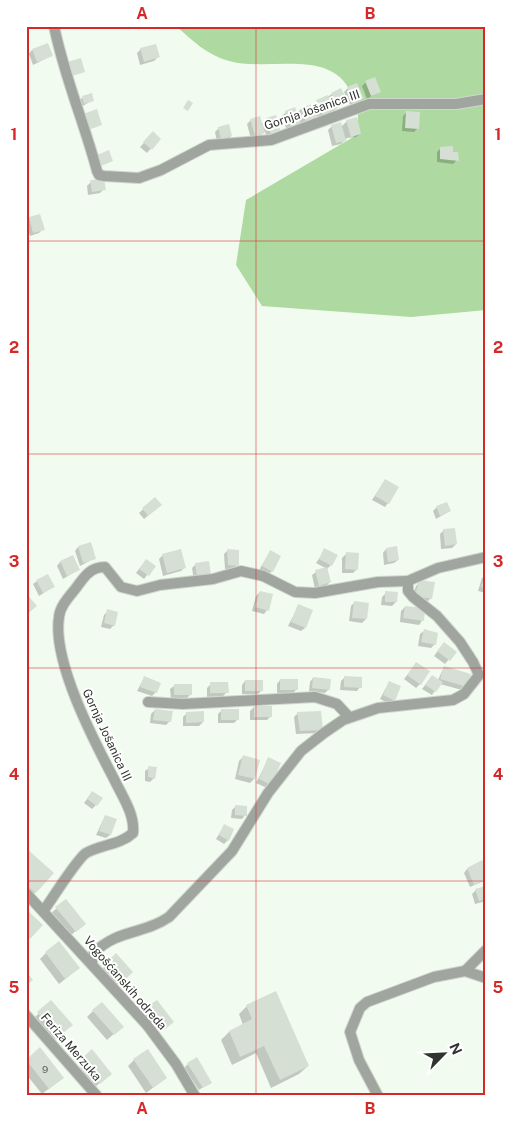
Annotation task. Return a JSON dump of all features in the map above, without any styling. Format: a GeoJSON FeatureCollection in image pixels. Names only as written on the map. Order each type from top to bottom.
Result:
{"type":"FeatureCollection","features":[{"type":"Feature","properties":{"kind":"street","name":"Gornja Jošanica III"},"geometry":{"type":"LineString","coordinates":[[54,26],[64,67],[89,140],[97,171],[99,175],[104,176],[139,178],[161,170],[209,145],[271,140],[369,104],[456,104],[486,99]]}},
{"type":"Feature","properties":{"kind":"street","name":"Gornja Jošanica III"},"geometry":{"type":"LineString","coordinates":[[44,910],[80,858],[96,849],[123,841],[133,833],[131,816],[94,742],[74,694],[60,644],[58,618],[62,607],[86,574],[93,569],[105,567],[121,587],[137,591],[160,585],[213,579],[241,571],[263,576],[295,592],[314,593],[378,582],[408,582],[438,568],[486,557]]}},
{"type":"Feature","properties":{"kind":"street"},"geometry":{"type":"LineString","coordinates":[[92,963],[94,953],[113,937],[156,926],[168,917],[232,851],[268,793],[301,751],[324,733],[349,717],[378,708],[453,700],[464,694],[478,675],[474,662],[460,642],[437,616],[408,591],[408,582]]}},
{"type":"Feature","properties":{"kind":"street"},"geometry":{"type":"LineString","coordinates":[[148,702],[183,704],[315,697],[337,704],[349,717]]}},
{"type":"Feature","properties":{"kind":"street","name":"Vogošćanskih odreda"},"geometry":{"type":"LineString","coordinates":[[26,893],[44,910],[147,1025],[176,1064],[196,1096]]}},
{"type":"Feature","properties":{"kind":"street"},"geometry":{"type":"LineString","coordinates":[[465,971],[486,950]]}},
{"type":"Feature","properties":{"kind":"street"},"geometry":{"type":"LineString","coordinates":[[378,1096],[359,1060],[350,1032],[360,1008],[366,1002],[434,978],[465,971],[486,978]]}},
{"type":"Feature","properties":{"kind":"street","name":"Feriza Merzuka"},"geometry":{"type":"LineString","coordinates":[[26,1015],[97,1096]]}},
{"type":"Feature","properties":{"kind":"green space"},"geometry":{"type":"Polygon","coordinates":[[[176,26],[486,26],[486,310],[411,317],[262,306],[236,265],[246,200],[355,136],[358,118],[356,105],[342,79],[329,70],[297,64],[245,64],[229,61],[207,51],[176,26]]]}},
{"type":"Feature","properties":{"kind":"building"},"geometry":{"type":"Polygon","coordinates":[[[48,43],[53,56],[37,62],[32,49],[48,43]]]}},
{"type":"Feature","properties":{"kind":"building"},"geometry":{"type":"Polygon","coordinates":[[[156,44],[160,57],[144,62],[140,48],[156,44]]]}},
{"type":"Feature","properties":{"kind":"building"},"geometry":{"type":"Polygon","coordinates":[[[81,58],[85,72],[72,76],[67,62],[81,58]]]}},
{"type":"Feature","properties":{"kind":"building"},"geometry":{"type":"Polygon","coordinates":[[[375,77],[381,92],[371,96],[365,81],[375,77]]]}},
{"type":"Feature","properties":{"kind":"building"},"geometry":{"type":"Polygon","coordinates":[[[357,83],[364,98],[354,103],[347,87],[357,83]]]}},
{"type":"Feature","properties":{"kind":"building"},"geometry":{"type":"Polygon","coordinates":[[[341,88],[348,102],[337,106],[331,93],[341,88]]]}},
{"type":"Feature","properties":{"kind":"building"},"geometry":{"type":"Polygon","coordinates":[[[92,93],[94,101],[84,104],[82,96],[92,93]]]}},
{"type":"Feature","properties":{"kind":"building"},"geometry":{"type":"Polygon","coordinates":[[[328,95],[334,110],[323,115],[316,100],[328,95]]]}},
{"type":"Feature","properties":{"kind":"building"},"geometry":{"type":"Polygon","coordinates":[[[188,100],[193,103],[188,111],[183,108],[188,100]]]}},
{"type":"Feature","properties":{"kind":"building"},"geometry":{"type":"Polygon","coordinates":[[[312,104],[318,118],[306,122],[301,108],[312,104]]]}},
{"type":"Feature","properties":{"kind":"building"},"geometry":{"type":"Polygon","coordinates":[[[295,107],[301,124],[291,128],[285,111],[295,107]]]}},
{"type":"Feature","properties":{"kind":"building"},"geometry":{"type":"Polygon","coordinates":[[[97,109],[102,125],[88,130],[83,114],[97,109]]]}},
{"type":"Feature","properties":{"kind":"building"},"geometry":{"type":"Polygon","coordinates":[[[406,111],[420,112],[419,129],[405,128],[406,111]]]}},
{"type":"Feature","properties":{"kind":"building"},"geometry":{"type":"Polygon","coordinates":[[[276,115],[281,133],[271,135],[266,118],[276,115]]]}},
{"type":"Feature","properties":{"kind":"building"},"geometry":{"type":"Polygon","coordinates":[[[260,116],[265,133],[255,136],[250,119],[260,116]]]}},
{"type":"Feature","properties":{"kind":"building"},"geometry":{"type":"Polygon","coordinates":[[[357,117],[361,134],[351,137],[346,120],[357,117]]]}},
{"type":"Feature","properties":{"kind":"building"},"geometry":{"type":"Polygon","coordinates":[[[341,122],[346,141],[336,143],[331,125],[341,122]]]}},
{"type":"Feature","properties":{"kind":"building"},"geometry":{"type":"Polygon","coordinates":[[[229,124],[232,136],[221,139],[218,127],[229,124]]]}},
{"type":"Feature","properties":{"kind":"building"},"geometry":{"type":"Polygon","coordinates":[[[153,131],[161,139],[152,150],[143,142],[153,131]]]}},
{"type":"Feature","properties":{"kind":"building"},"geometry":{"type":"Polygon","coordinates":[[[453,146],[453,152],[458,152],[459,161],[440,159],[440,147],[453,146]]]}},
{"type":"Feature","properties":{"kind":"building"},"geometry":{"type":"Polygon","coordinates":[[[109,150],[113,161],[101,166],[97,155],[109,150]]]}},
{"type":"Feature","properties":{"kind":"building"},"geometry":{"type":"Polygon","coordinates":[[[104,179],[106,190],[92,192],[90,180],[104,179]]]}},
{"type":"Feature","properties":{"kind":"building"},"geometry":{"type":"Polygon","coordinates":[[[40,214],[45,230],[33,233],[29,217],[40,214]]]}},
{"type":"Feature","properties":{"kind":"building"},"geometry":{"type":"Polygon","coordinates":[[[385,479],[399,487],[389,504],[375,496],[385,479]]]}},
{"type":"Feature","properties":{"kind":"building"},"geometry":{"type":"Polygon","coordinates":[[[155,497],[162,505],[148,516],[142,508],[155,497]]]}},
{"type":"Feature","properties":{"kind":"building"},"geometry":{"type":"Polygon","coordinates":[[[447,502],[451,511],[440,516],[436,506],[447,502]]]}},
{"type":"Feature","properties":{"kind":"building"},"geometry":{"type":"Polygon","coordinates":[[[455,528],[457,544],[445,546],[443,529],[455,528]]]}},
{"type":"Feature","properties":{"kind":"building"},"geometry":{"type":"Polygon","coordinates":[[[91,542],[96,559],[83,563],[78,546],[91,542]]]}},
{"type":"Feature","properties":{"kind":"building"},"geometry":{"type":"Polygon","coordinates":[[[397,546],[399,560],[388,562],[386,548],[397,546]]]}},
{"type":"Feature","properties":{"kind":"building"},"geometry":{"type":"Polygon","coordinates":[[[324,548],[338,555],[332,566],[319,559],[324,548]]]}},
{"type":"Feature","properties":{"kind":"building"},"geometry":{"type":"Polygon","coordinates":[[[181,549],[186,568],[167,573],[162,554],[181,549]]]}},
{"type":"Feature","properties":{"kind":"building"},"geometry":{"type":"Polygon","coordinates":[[[227,549],[239,550],[239,566],[228,565],[227,549]]]}},
{"type":"Feature","properties":{"kind":"building"},"geometry":{"type":"Polygon","coordinates":[[[270,550],[281,556],[273,572],[262,566],[270,550]]]}},
{"type":"Feature","properties":{"kind":"building"},"geometry":{"type":"Polygon","coordinates":[[[346,552],[359,553],[358,570],[345,569],[346,552]]]}},
{"type":"Feature","properties":{"kind":"building"},"geometry":{"type":"Polygon","coordinates":[[[73,555],[80,570],[67,576],[60,561],[73,555]]]}},
{"type":"Feature","properties":{"kind":"building"},"geometry":{"type":"Polygon","coordinates":[[[146,559],[156,566],[149,576],[139,569],[146,559]]]}},
{"type":"Feature","properties":{"kind":"building"},"geometry":{"type":"Polygon","coordinates":[[[209,561],[211,575],[197,577],[195,563],[209,561]]]}},
{"type":"Feature","properties":{"kind":"building"},"geometry":{"type":"Polygon","coordinates":[[[327,567],[331,582],[319,586],[315,570],[327,567]]]}},
{"type":"Feature","properties":{"kind":"building"},"geometry":{"type":"Polygon","coordinates":[[[486,573],[486,588],[481,587],[486,573]]]}},
{"type":"Feature","properties":{"kind":"building"},"geometry":{"type":"Polygon","coordinates":[[[48,574],[55,587],[43,593],[36,580],[48,574]]]}},
{"type":"Feature","properties":{"kind":"building"},"geometry":{"type":"Polygon","coordinates":[[[419,580],[435,582],[432,599],[415,596],[419,580]]]}},
{"type":"Feature","properties":{"kind":"building"},"geometry":{"type":"Polygon","coordinates":[[[260,591],[273,594],[269,611],[255,607],[260,591]]]}},
{"type":"Feature","properties":{"kind":"building"},"geometry":{"type":"Polygon","coordinates":[[[385,591],[398,592],[397,602],[385,602],[385,591]]]}},
{"type":"Feature","properties":{"kind":"building"},"geometry":{"type":"Polygon","coordinates":[[[26,593],[37,606],[26,615],[26,593]]]}},
{"type":"Feature","properties":{"kind":"building"},"geometry":{"type":"Polygon","coordinates":[[[354,601],[369,603],[367,619],[352,618],[354,601]]]}},
{"type":"Feature","properties":{"kind":"building"},"geometry":{"type":"Polygon","coordinates":[[[298,604],[313,610],[306,628],[291,622],[298,604]]]}},
{"type":"Feature","properties":{"kind":"building"},"geometry":{"type":"Polygon","coordinates":[[[405,606],[425,608],[424,621],[403,618],[405,606]]]}},
{"type":"Feature","properties":{"kind":"building"},"geometry":{"type":"Polygon","coordinates":[[[107,609],[118,612],[115,626],[104,623],[107,609]]]}},
{"type":"Feature","properties":{"kind":"building"},"geometry":{"type":"Polygon","coordinates":[[[424,629],[438,633],[436,645],[421,642],[424,629]]]}},
{"type":"Feature","properties":{"kind":"building"},"geometry":{"type":"Polygon","coordinates":[[[444,642],[457,652],[450,661],[437,651],[444,642]]]}},
{"type":"Feature","properties":{"kind":"building"},"geometry":{"type":"Polygon","coordinates":[[[416,662],[430,671],[421,685],[407,675],[416,662]]]}},
{"type":"Feature","properties":{"kind":"building"},"geometry":{"type":"Polygon","coordinates":[[[444,666],[471,674],[467,687],[440,679],[444,666]]]}},
{"type":"Feature","properties":{"kind":"building"},"geometry":{"type":"Polygon","coordinates":[[[432,675],[443,682],[436,692],[425,685],[432,675]]]}},
{"type":"Feature","properties":{"kind":"building"},"geometry":{"type":"Polygon","coordinates":[[[144,676],[161,683],[157,693],[140,687],[144,676]]]}},
{"type":"Feature","properties":{"kind":"building"},"geometry":{"type":"Polygon","coordinates":[[[344,676],[362,677],[362,688],[344,687],[344,676]]]}},
{"type":"Feature","properties":{"kind":"building"},"geometry":{"type":"Polygon","coordinates":[[[313,677],[331,679],[330,690],[312,688],[313,677]]]}},
{"type":"Feature","properties":{"kind":"building"},"geometry":{"type":"Polygon","coordinates":[[[280,679],[298,679],[298,690],[280,690],[280,679]]]}},
{"type":"Feature","properties":{"kind":"building"},"geometry":{"type":"Polygon","coordinates":[[[245,680],[263,680],[263,691],[245,691],[245,680]]]}},
{"type":"Feature","properties":{"kind":"building"},"geometry":{"type":"Polygon","coordinates":[[[389,681],[401,686],[395,701],[383,695],[389,681]]]}},
{"type":"Feature","properties":{"kind":"building"},"geometry":{"type":"Polygon","coordinates":[[[210,682],[228,682],[229,693],[210,693],[210,682]]]}},
{"type":"Feature","properties":{"kind":"building"},"geometry":{"type":"Polygon","coordinates":[[[174,684],[192,684],[192,695],[174,695],[174,684]]]}},
{"type":"Feature","properties":{"kind":"building"},"geometry":{"type":"Polygon","coordinates":[[[254,706],[272,706],[272,717],[254,717],[254,706]]]}},
{"type":"Feature","properties":{"kind":"building"},"geometry":{"type":"Polygon","coordinates":[[[155,709],[173,711],[171,722],[153,720],[155,709]]]}},
{"type":"Feature","properties":{"kind":"building"},"geometry":{"type":"Polygon","coordinates":[[[221,709],[239,709],[239,720],[221,720],[221,709]]]}},
{"type":"Feature","properties":{"kind":"building"},"geometry":{"type":"Polygon","coordinates":[[[204,711],[204,722],[186,723],[186,712],[204,711]]]}},
{"type":"Feature","properties":{"kind":"building"},"geometry":{"type":"Polygon","coordinates":[[[321,711],[323,730],[300,731],[297,712],[321,711]]]}},
{"type":"Feature","properties":{"kind":"building"},"geometry":{"type":"Polygon","coordinates":[[[243,755],[260,760],[255,779],[238,775],[243,755]]]}},
{"type":"Feature","properties":{"kind":"building"},"geometry":{"type":"Polygon","coordinates":[[[268,757],[281,763],[271,785],[259,779],[268,757]]]}},
{"type":"Feature","properties":{"kind":"building"},"geometry":{"type":"Polygon","coordinates":[[[148,766],[157,767],[155,779],[148,777],[148,766]]]}},
{"type":"Feature","properties":{"kind":"building"},"geometry":{"type":"Polygon","coordinates":[[[92,791],[103,798],[97,806],[87,799],[92,791]]]}},
{"type":"Feature","properties":{"kind":"building"},"geometry":{"type":"Polygon","coordinates":[[[235,805],[247,806],[247,816],[235,815],[235,805]]]}},
{"type":"Feature","properties":{"kind":"building"},"geometry":{"type":"Polygon","coordinates":[[[105,815],[117,819],[111,835],[99,831],[105,815]]]}},
{"type":"Feature","properties":{"kind":"building"},"geometry":{"type":"Polygon","coordinates":[[[224,824],[234,829],[229,841],[219,835],[224,824]]]}},
{"type":"Feature","properties":{"kind":"building"},"geometry":{"type":"Polygon","coordinates":[[[26,848],[54,873],[36,893],[26,885],[26,848]]]}},
{"type":"Feature","properties":{"kind":"building"},"geometry":{"type":"Polygon","coordinates":[[[482,860],[486,868],[486,879],[474,885],[467,868],[482,860]]]}},
{"type":"Feature","properties":{"kind":"building"},"geometry":{"type":"Polygon","coordinates":[[[486,886],[486,899],[479,901],[475,889],[486,886]]]}},
{"type":"Feature","properties":{"kind":"building"},"geometry":{"type":"Polygon","coordinates":[[[66,899],[86,924],[76,932],[55,907],[66,899]]]}},
{"type":"Feature","properties":{"kind":"building"},"geometry":{"type":"Polygon","coordinates":[[[26,909],[43,925],[30,939],[26,936],[26,909]]]}},
{"type":"Feature","properties":{"kind":"building"},"geometry":{"type":"Polygon","coordinates":[[[59,941],[80,968],[65,979],[45,952],[59,941]]]}},
{"type":"Feature","properties":{"kind":"building"},"geometry":{"type":"Polygon","coordinates":[[[116,953],[133,972],[121,984],[104,965],[116,953]]]}},
{"type":"Feature","properties":{"kind":"building"},"geometry":{"type":"Polygon","coordinates":[[[26,971],[33,980],[26,985],[26,971]]]}},
{"type":"Feature","properties":{"kind":"building"},"geometry":{"type":"Polygon","coordinates":[[[276,991],[309,1066],[280,1080],[264,1046],[240,1057],[229,1031],[252,1019],[246,1005],[276,991]]]}},
{"type":"Feature","properties":{"kind":"building"},"geometry":{"type":"Polygon","coordinates":[[[51,1000],[73,1025],[58,1037],[37,1012],[51,1000]]]}},
{"type":"Feature","properties":{"kind":"building"},"geometry":{"type":"Polygon","coordinates":[[[157,1000],[174,1022],[164,1030],[145,1008],[157,1000]]]}},
{"type":"Feature","properties":{"kind":"building"},"geometry":{"type":"Polygon","coordinates":[[[102,1002],[124,1027],[114,1035],[92,1010],[102,1002]]]}},
{"type":"Feature","properties":{"kind":"building"},"geometry":{"type":"Polygon","coordinates":[[[40,1047],[64,1078],[49,1089],[26,1060],[40,1047]]]}},
{"type":"Feature","properties":{"kind":"building"},"geometry":{"type":"Polygon","coordinates":[[[92,1049],[112,1074],[100,1084],[81,1059],[92,1049]]]}},
{"type":"Feature","properties":{"kind":"building"},"geometry":{"type":"Polygon","coordinates":[[[148,1049],[167,1078],[153,1088],[133,1059],[148,1049]]]}},
{"type":"Feature","properties":{"kind":"building"},"geometry":{"type":"Polygon","coordinates":[[[197,1057],[212,1083],[203,1088],[187,1063],[197,1057]]]}}]}
